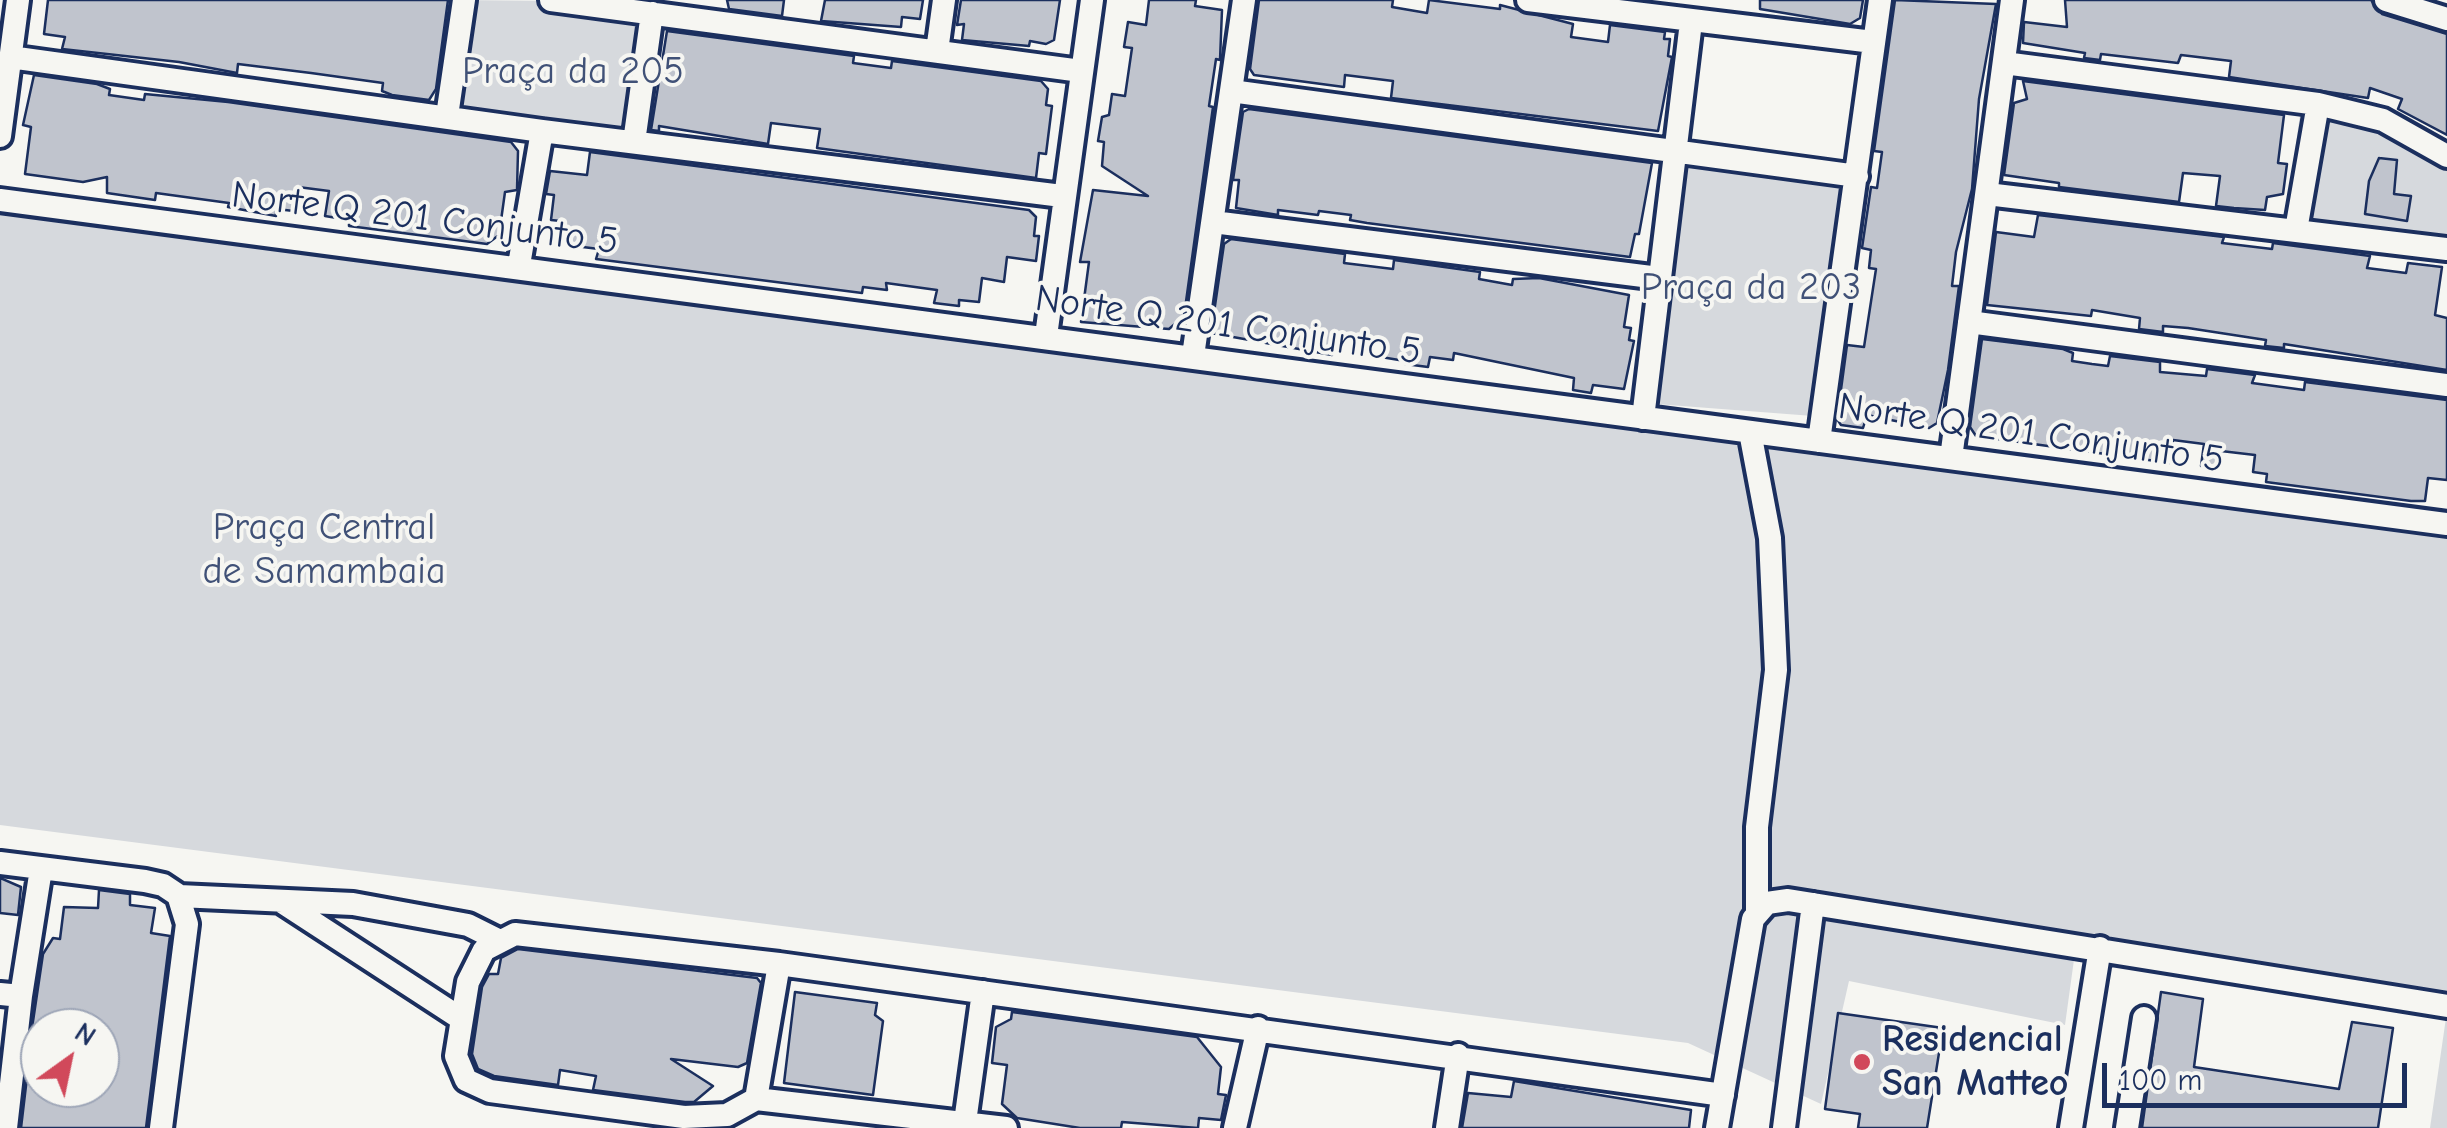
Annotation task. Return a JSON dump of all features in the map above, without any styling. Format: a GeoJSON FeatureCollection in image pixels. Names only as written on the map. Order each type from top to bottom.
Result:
{"type":"FeatureCollection","features":[{"type":"Feature","properties":{"kind":"street"},"geometry":{"type":"LineString","coordinates":[[0,136],[18,0]]}},
{"type":"Feature","properties":{"kind":"street"},"geometry":{"type":"LineString","coordinates":[[447,116],[464,0]]}},
{"type":"Feature","properties":{"kind":"street"},"geometry":{"type":"LineString","coordinates":[[556,0],[1080,71]]}},
{"type":"Feature","properties":{"kind":"street"},"geometry":{"type":"LineString","coordinates":[[936,51],[944,0]]}},
{"type":"Feature","properties":{"kind":"street"},"geometry":{"type":"LineString","coordinates":[[1046,336],[1062,196],[1092,0]]}},
{"type":"Feature","properties":{"kind":"street"},"geometry":{"type":"LineString","coordinates":[[1193,356],[1244,0]]}},
{"type":"Feature","properties":{"kind":"street"},"geometry":{"type":"LineString","coordinates":[[1528,0],[1874,42]]}},
{"type":"Feature","properties":{"kind":"street"},"geometry":{"type":"LineString","coordinates":[[1819,441],[1880,0]]}},
{"type":"Feature","properties":{"kind":"street"},"geometry":{"type":"LineString","coordinates":[[1951,458],[2012,0]]}},
{"type":"Feature","properties":{"kind":"street"},"geometry":{"type":"LineString","coordinates":[[2386,0],[2447,19]]}},
{"type":"Feature","properties":{"kind":"street"},"geometry":{"type":"LineString","coordinates":[[634,142],[652,13]]}},
{"type":"Feature","properties":{"kind":"street"},"geometry":{"type":"LineString","coordinates":[[1643,418],[1672,152],[1691,22]]}},
{"type":"Feature","properties":{"kind":"street"},"geometry":{"type":"LineString","coordinates":[[10,57],[542,131],[1062,196]]}},
{"type":"Feature","properties":{"kind":"street"},"geometry":{"type":"LineString","coordinates":[[2004,63],[2318,104],[2383,120],[2447,156]]}},
{"type":"Feature","properties":{"kind":"street"},"geometry":{"type":"LineString","coordinates":[[1231,92],[1858,176]]}},
{"type":"Feature","properties":{"kind":"street"},"geometry":{"type":"LineString","coordinates":[[2296,230],[2318,104]]}},
{"type":"Feature","properties":{"kind":"street"},"geometry":{"type":"LineString","coordinates":[[519,266],[542,131]]}},
{"type":"Feature","properties":{"kind":"street"},"geometry":{"type":"LineString","coordinates":[[1987,194],[2447,249]]}},
{"type":"Feature","properties":{"kind":"street","name":"Norte Q 201 Conjunto 5"},"geometry":{"type":"LineString","coordinates":[[0,200],[2447,524]]}},
{"type":"Feature","properties":{"kind":"street"},"geometry":{"type":"LineString","coordinates":[[1213,222],[1659,278]]}},
{"type":"Feature","properties":{"kind":"street"},"geometry":{"type":"LineString","coordinates":[[1969,322],[2447,385]]}},
{"type":"Feature","properties":{"kind":"street"},"geometry":{"type":"LineString","coordinates":[[1718,1128],[1757,912],[1757,827],[1776,670],[1770,538],[1750,432]]}},
{"type":"Feature","properties":{"kind":"street"},"geometry":{"type":"LineString","coordinates":[[0,863],[163,884],[179,896],[353,904],[468,925],[498,940]]}},
{"type":"Feature","properties":{"kind":"street"},"geometry":{"type":"LineString","coordinates":[[6,1128],[10,996],[41,869]]}},
{"type":"Feature","properties":{"kind":"street"},"geometry":{"type":"LineString","coordinates":[[161,1128],[187,924],[179,896]]}},
{"type":"Feature","properties":{"kind":"street"},"geometry":{"type":"LineString","coordinates":[[279,900],[460,1018]]}},
{"type":"Feature","properties":{"kind":"street"},"geometry":{"type":"LineString","coordinates":[[1757,912],[1768,903],[1813,904],[2447,1006]]}},
{"type":"Feature","properties":{"kind":"street"},"geometry":{"type":"LineString","coordinates":[[1784,1128],[1813,904]]}},
{"type":"Feature","properties":{"kind":"street"},"geometry":{"type":"LineString","coordinates":[[1006,1128],[965,1122],[923,1124],[756,1099],[704,1123],[509,1094],[466,1080],[456,1056],[460,1018],[474,966],[484,950],[515,934],[779,964],[1458,1055],[1723,1095]]}},
{"type":"Feature","properties":{"kind":"street"},"geometry":{"type":"LineString","coordinates":[[2071,1128],[2100,948]]}},
{"type":"Feature","properties":{"kind":"street"},"geometry":{"type":"LineString","coordinates":[[756,1099],[779,964]]}},
{"type":"Feature","properties":{"kind":"street"},"geometry":{"type":"LineString","coordinates":[[965,1122],[983,992]]}},
{"type":"Feature","properties":{"kind":"street"},"geometry":{"type":"LineString","coordinates":[[2127,1128],[2144,1018]]}},
{"type":"Feature","properties":{"kind":"street"},"geometry":{"type":"LineString","coordinates":[[1235,1128],[1258,1028]]}},
{"type":"Feature","properties":{"kind":"street"},"geometry":{"type":"LineString","coordinates":[[1447,1128],[1458,1055]]}},
{"type":"Feature","properties":{"kind":"green space","name":"Praça da 205"},"geometry":{"type":"Polygon","coordinates":[[[454,0],[661,2],[639,151],[435,126],[454,0]]]}},
{"type":"Feature","properties":{"kind":"green space"},"geometry":{"type":"Polygon","coordinates":[[[2303,93],[2333,96],[2413,122],[2447,144],[2447,261],[2282,244],[2303,93]]]}},
{"type":"Feature","properties":{"kind":"green space","name":"Praça da 203"},"geometry":{"type":"Polygon","coordinates":[[[1687,160],[1845,184],[1813,416],[1656,404],[1687,160]]]}},
{"type":"Feature","properties":{"kind":"green space","name":"Praça Central de Samambaia"},"geometry":{"type":"Polygon","coordinates":[[[0,188],[2447,522],[2447,1001],[2076,945],[2065,1025],[1849,981],[1821,1104],[1688,1043],[0,825],[0,188]]]}},
{"type":"Feature","properties":{"kind":"green space"},"geometry":{"type":"Polygon","coordinates":[[[2447,1011],[2447,1128],[2430,1128],[2447,1011]]]}},
{"type":"Feature","properties":{"kind":"building"},"geometry":{"type":"Polygon","coordinates":[[[48,0],[448,0],[436,89],[429,100],[392,95],[382,91],[383,83],[238,64],[237,73],[179,62],[62,49],[65,37],[44,34],[48,0]]]}},
{"type":"Feature","properties":{"kind":"building"},"geometry":{"type":"Polygon","coordinates":[[[727,0],[784,0],[782,16],[729,9],[727,0]]]}},
{"type":"Feature","properties":{"kind":"building"},"geometry":{"type":"Polygon","coordinates":[[[825,0],[923,0],[920,19],[902,17],[901,27],[821,21],[825,0]]]}},
{"type":"Feature","properties":{"kind":"building"},"geometry":{"type":"Polygon","coordinates":[[[961,0],[1060,0],[1054,40],[1046,44],[1030,41],[1029,46],[962,40],[964,24],[957,25],[961,0]]]}},
{"type":"Feature","properties":{"kind":"building"},"geometry":{"type":"Polygon","coordinates":[[[1149,0],[1196,0],[1195,6],[1222,10],[1220,60],[1216,59],[1209,106],[1213,107],[1184,316],[1169,329],[1081,322],[1089,262],[1080,262],[1093,190],[1148,196],[1102,166],[1104,142],[1098,141],[1102,117],[1109,115],[1112,94],[1125,96],[1132,48],[1124,47],[1128,22],[1146,25],[1149,0]]]}},
{"type":"Feature","properties":{"kind":"building"},"geometry":{"type":"Polygon","coordinates":[[[1259,0],[1393,0],[1392,7],[1427,13],[1429,0],[1500,9],[1500,5],[1573,24],[1571,37],[1608,42],[1610,25],[1665,32],[1664,39],[1670,39],[1668,56],[1672,57],[1658,131],[1391,98],[1393,81],[1345,75],[1344,87],[1254,75],[1250,69],[1259,0]]]}},
{"type":"Feature","properties":{"kind":"building"},"geometry":{"type":"Polygon","coordinates":[[[1760,0],[1863,0],[1860,18],[1850,24],[1760,9],[1760,0]]]}},
{"type":"Feature","properties":{"kind":"building"},"geometry":{"type":"Polygon","coordinates":[[[1895,0],[1996,4],[1979,99],[1972,189],[1956,252],[1952,286],[1959,286],[1948,370],[1937,423],[1929,428],[1867,415],[1863,428],[1841,425],[1837,419],[1847,345],[1864,347],[1876,269],[1869,268],[1871,250],[1862,248],[1871,187],[1877,188],[1882,152],[1874,151],[1895,0]]]}},
{"type":"Feature","properties":{"kind":"building"},"geometry":{"type":"Polygon","coordinates":[[[2065,0],[2371,0],[2382,14],[2447,34],[2447,135],[2398,109],[2402,99],[2370,88],[2368,98],[2229,77],[2231,61],[2181,55],[2178,63],[2101,54],[2100,60],[2084,58],[2085,53],[2023,43],[2024,22],[2067,27],[2065,0]]]}},
{"type":"Feature","properties":{"kind":"building"},"geometry":{"type":"Polygon","coordinates":[[[667,31],[854,56],[853,63],[891,68],[892,61],[1041,81],[1048,89],[1046,105],[1052,106],[1046,154],[1039,153],[1036,178],[817,148],[820,129],[771,123],[768,144],[659,126],[659,131],[651,130],[667,31]]]}},
{"type":"Feature","properties":{"kind":"building"},"geometry":{"type":"Polygon","coordinates":[[[34,75],[97,84],[110,89],[109,95],[144,100],[145,94],[228,102],[511,142],[518,151],[517,190],[505,192],[499,235],[487,244],[349,226],[349,220],[325,216],[329,191],[298,187],[294,211],[276,209],[276,216],[228,207],[229,203],[156,193],[155,200],[107,193],[107,177],[83,182],[25,174],[31,127],[23,125],[34,75]]]}},
{"type":"Feature","properties":{"kind":"building"},"geometry":{"type":"Polygon","coordinates":[[[2023,81],[2284,115],[2278,163],[2287,164],[2283,194],[2267,197],[2265,210],[2234,208],[2216,206],[2220,176],[2183,173],[2179,202],[2059,187],[2059,183],[2004,175],[2014,103],[2027,99],[2023,81]]]}},
{"type":"Feature","properties":{"kind":"building"},"geometry":{"type":"Polygon","coordinates":[[[1249,109],[1652,163],[1639,234],[1635,234],[1630,257],[1367,223],[1350,220],[1351,215],[1319,211],[1318,215],[1278,210],[1278,215],[1236,208],[1239,180],[1233,180],[1243,112],[1249,109]]]}},
{"type":"Feature","properties":{"kind":"building"},"geometry":{"type":"Polygon","coordinates":[[[590,152],[1029,210],[1036,217],[1034,236],[1039,236],[1036,261],[1007,257],[1004,282],[982,278],[979,302],[959,300],[959,306],[934,303],[937,290],[886,283],[887,290],[863,287],[862,293],[596,259],[599,249],[558,244],[561,221],[551,220],[554,195],[546,194],[550,171],[587,175],[590,152]]]}},
{"type":"Feature","properties":{"kind":"building"},"geometry":{"type":"Polygon","coordinates":[[[2379,158],[2397,160],[2394,194],[2411,196],[2407,221],[2365,214],[2369,181],[2379,158]]]}},
{"type":"Feature","properties":{"kind":"building"},"geometry":{"type":"Polygon","coordinates":[[[2038,215],[2224,237],[2222,243],[2272,249],[2273,243],[2370,256],[2367,268],[2406,273],[2408,263],[2442,267],[2435,315],[2447,318],[2447,370],[2284,344],[2284,348],[2265,346],[2266,340],[2188,328],[2163,326],[2163,332],[2139,329],[2140,318],[2092,310],[2091,316],[1987,305],[1996,232],[2034,237],[2038,215]]]}},
{"type":"Feature","properties":{"kind":"building"},"geometry":{"type":"Polygon","coordinates":[[[1231,239],[1345,254],[1344,263],[1393,269],[1394,260],[1480,272],[1479,279],[1512,285],[1513,279],[1539,278],[1629,295],[1624,327],[1631,328],[1629,340],[1634,341],[1624,389],[1593,385],[1591,393],[1573,390],[1574,378],[1454,353],[1453,360],[1430,357],[1428,367],[1405,364],[1381,357],[1383,342],[1335,335],[1332,355],[1211,333],[1224,244],[1231,239]]]}},
{"type":"Feature","properties":{"kind":"building"},"geometry":{"type":"Polygon","coordinates":[[[1982,339],[2063,349],[2073,353],[2072,361],[2092,364],[2108,366],[2110,356],[2160,362],[2160,372],[2206,376],[2207,369],[2255,375],[2252,383],[2304,390],[2305,382],[2447,400],[2447,480],[2428,478],[2425,501],[2411,501],[2266,482],[2267,474],[2253,472],[2255,455],[2221,451],[2219,468],[2201,466],[2204,444],[2173,440],[2170,463],[1976,436],[1970,427],[1982,339]]]}},
{"type":"Feature","properties":{"kind":"building"},"geometry":{"type":"Polygon","coordinates":[[[0,878],[21,887],[18,915],[0,913],[0,878]]]}},
{"type":"Feature","properties":{"kind":"building"},"geometry":{"type":"Polygon","coordinates":[[[99,890],[130,894],[130,905],[155,908],[151,933],[170,936],[146,1128],[21,1128],[23,1108],[120,1108],[120,1008],[35,1008],[43,954],[53,938],[60,939],[64,907],[98,908],[99,890]]]}},
{"type":"Feature","properties":{"kind":"building"},"geometry":{"type":"Polygon","coordinates":[[[518,949],[757,978],[761,983],[747,1063],[738,1067],[671,1059],[713,1086],[694,1102],[593,1090],[596,1076],[560,1070],[558,1085],[494,1076],[478,1069],[472,1054],[482,987],[489,974],[498,974],[501,958],[518,949]]]}},
{"type":"Feature","properties":{"kind":"building"},"geometry":{"type":"Polygon","coordinates":[[[795,992],[877,1003],[875,1015],[883,1021],[873,1095],[784,1083],[795,992]]]}},
{"type":"Feature","properties":{"kind":"building"},"geometry":{"type":"Polygon","coordinates":[[[2161,992],[2203,999],[2194,1067],[2339,1089],[2352,1022],[2393,1028],[2378,1128],[2142,1128],[2161,992]]]}},
{"type":"Feature","properties":{"kind":"building"},"geometry":{"type":"Polygon","coordinates":[[[1012,1012],[1197,1037],[1221,1067],[1218,1094],[1226,1095],[1221,1120],[1199,1118],[1198,1128],[1122,1122],[1121,1128],[1080,1128],[1017,1118],[1002,1104],[1007,1065],[992,1063],[996,1027],[1011,1019],[1012,1012]]]}},
{"type":"Feature","properties":{"kind":"building","name":"Residencial San Matteo"},"geometry":{"type":"Polygon","coordinates":[[[1838,1013],[1943,1028],[1927,1128],[1858,1128],[1860,1114],[1825,1109],[1838,1013]]]}},
{"type":"Feature","properties":{"kind":"building"},"geometry":{"type":"Polygon","coordinates":[[[1514,1081],[1691,1110],[1689,1128],[1462,1128],[1468,1093],[1511,1097],[1514,1081]]]}},
{"type":"Feature","properties":{"kind":"place","name":"Residencial San Matteo"},"geometry":{"type":"Point","coordinates":[1862,1062]}}]}
